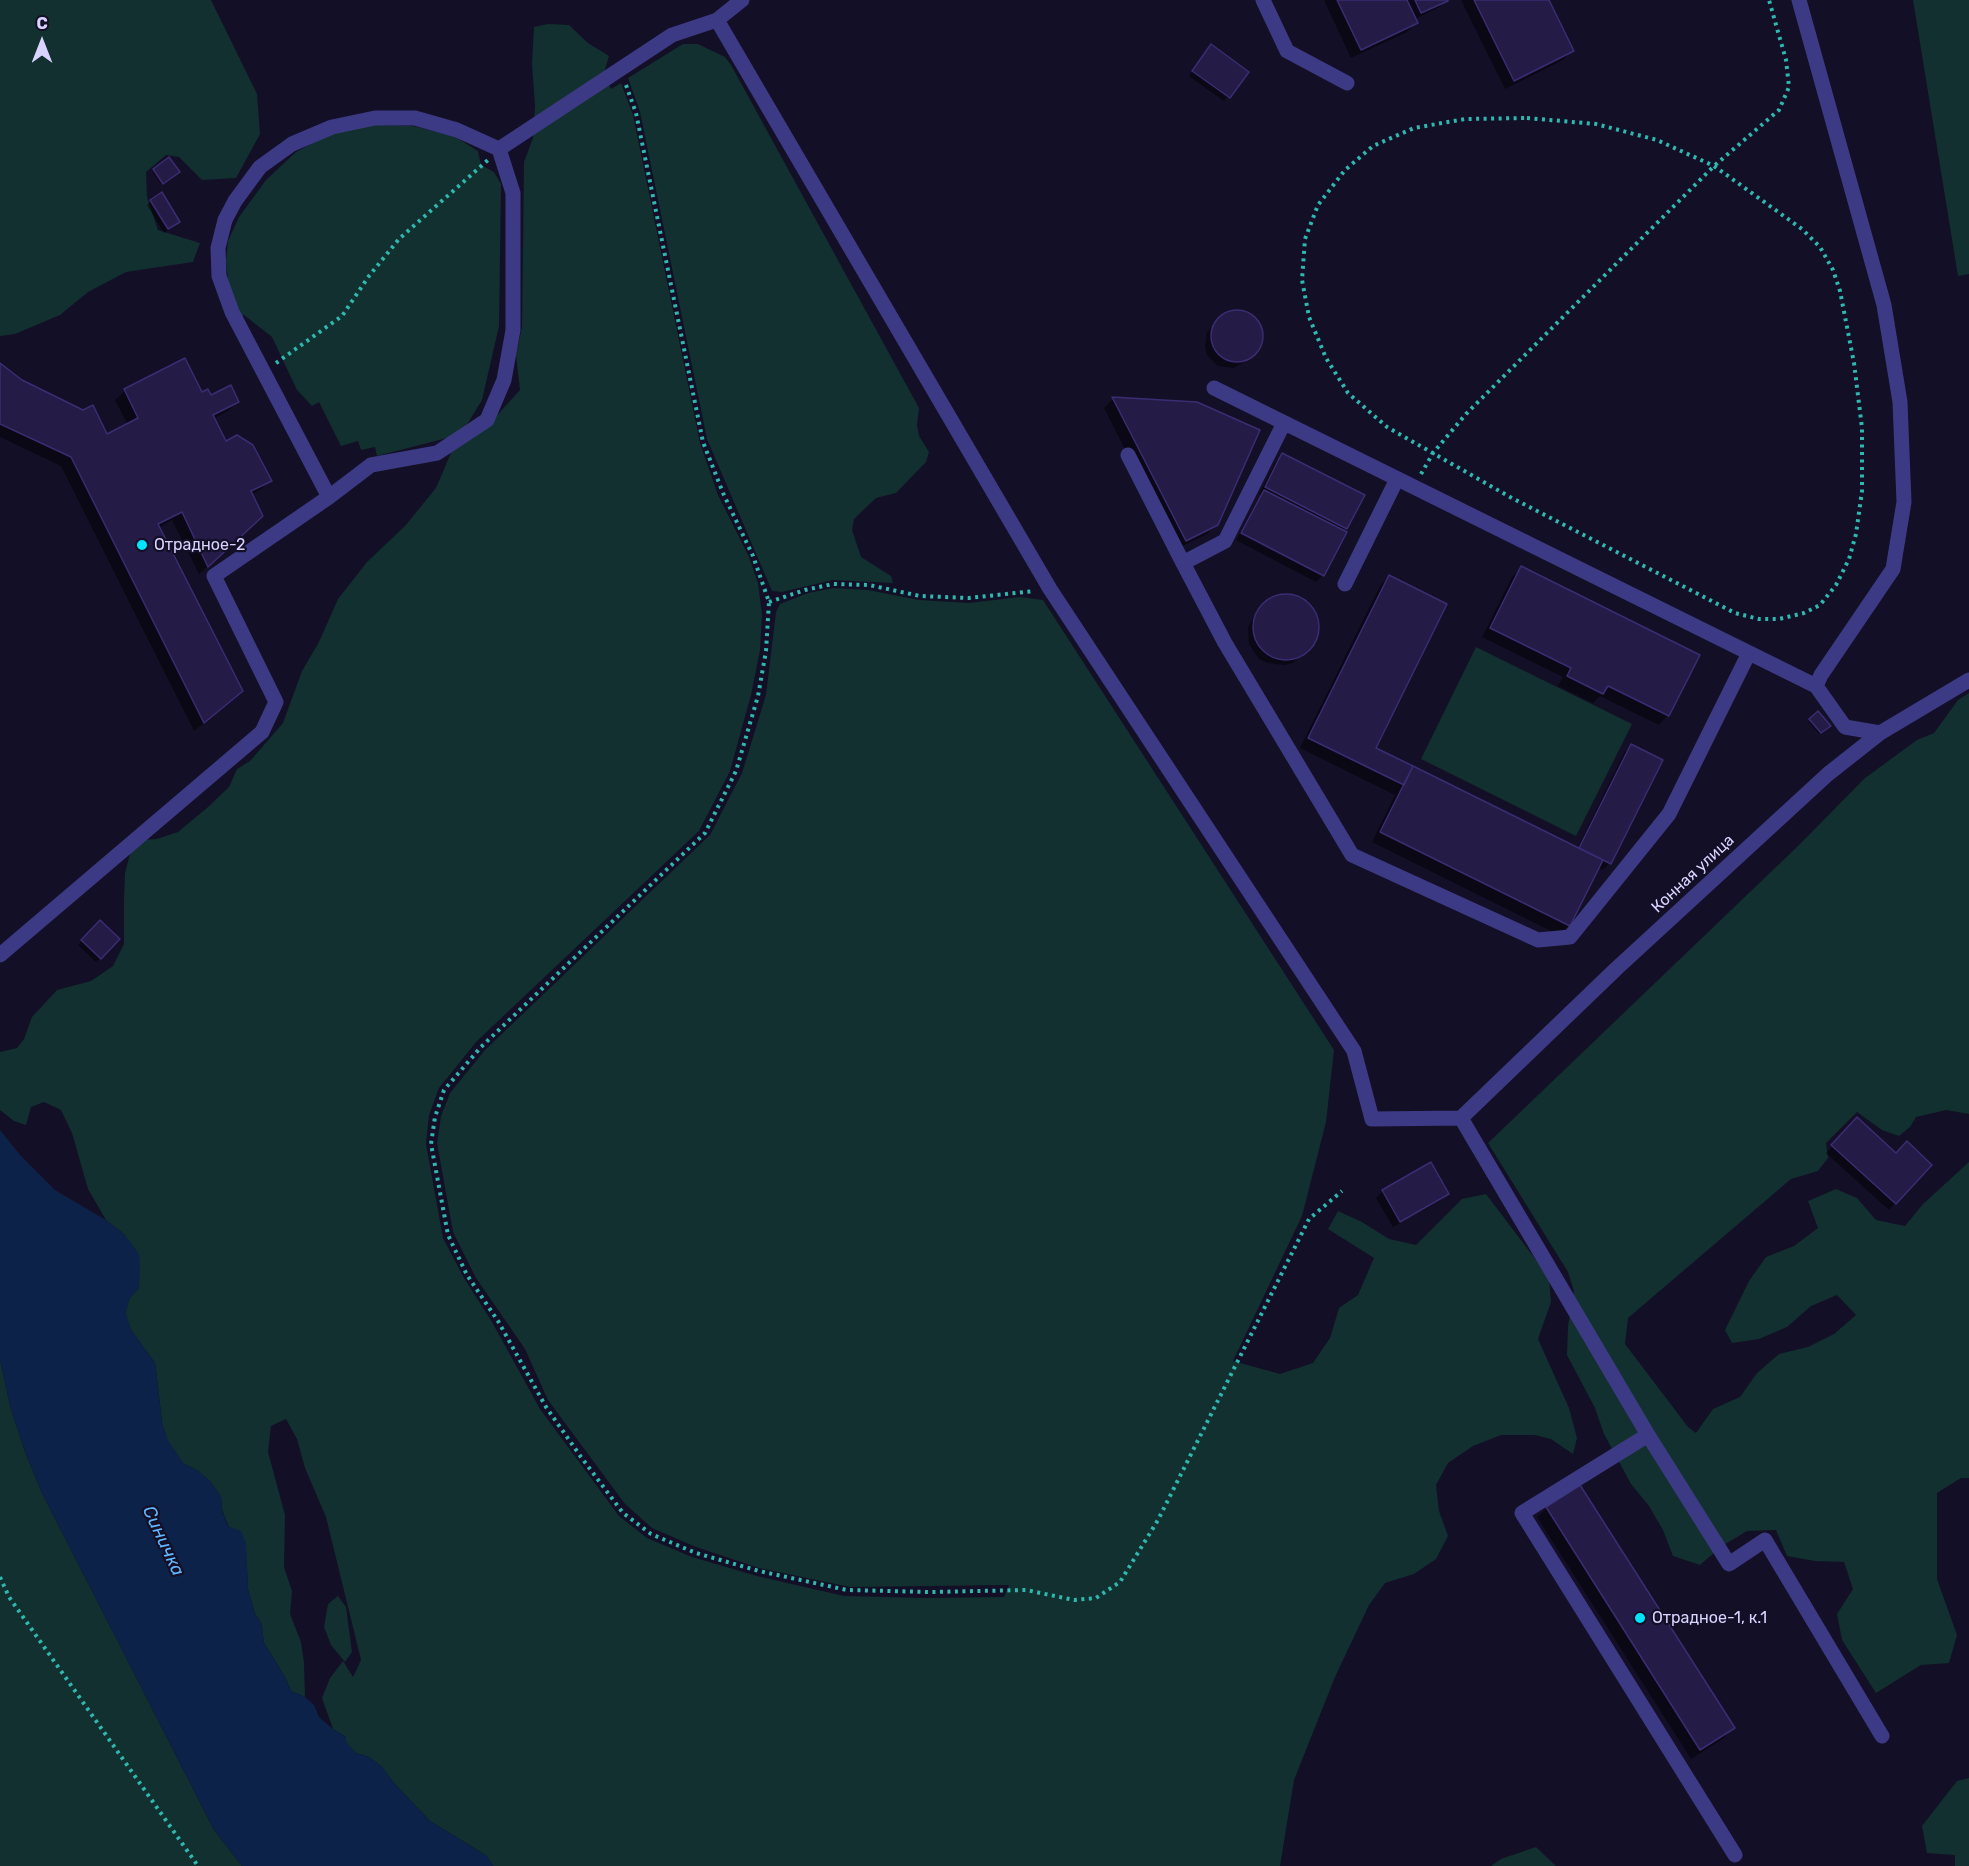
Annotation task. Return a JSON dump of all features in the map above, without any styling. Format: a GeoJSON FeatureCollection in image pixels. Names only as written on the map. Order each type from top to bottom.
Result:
{"type":"FeatureCollection","features":[{"type":"Feature","properties":{"kind":"street"},"geometry":{"type":"LineString","coordinates":[[499,149],[672,35],[717,20],[742,0]]}},
{"type":"Feature","properties":{"kind":"street"},"geometry":{"type":"LineString","coordinates":[[1263,0],[1287,51],[1347,83]]}},
{"type":"Feature","properties":{"kind":"street"},"geometry":{"type":"LineString","coordinates":[[1799,0],[1884,306],[1900,402],[1904,502],[1893,569],[1821,675],[1816,686]]}},
{"type":"Feature","properties":{"kind":"street"},"geometry":{"type":"LineString","coordinates":[[717,20],[1050,589],[1354,1051],[1372,1119],[1461,1118],[1648,1435],[1729,1564],[1765,1540],[1882,1736]]}},
{"type":"Feature","properties":{"kind":"street"},"geometry":{"type":"LineString","coordinates":[[0,956],[262,732],[276,702],[214,576],[329,497],[371,465],[437,453],[487,420],[504,380],[513,330],[513,193],[499,149],[457,130],[415,118],[375,118],[332,127],[292,144],[260,167],[235,201],[225,220],[218,248],[219,276],[232,312],[329,497]]}},
{"type":"Feature","properties":{"kind":"street"},"geometry":{"type":"LineString","coordinates":[[1214,388],[1816,686],[1845,728],[1880,733]]}},
{"type":"Feature","properties":{"kind":"street"},"geometry":{"type":"LineString","coordinates":[[1184,563],[1225,542],[1284,423]]}},
{"type":"Feature","properties":{"kind":"street"},"geometry":{"type":"LineString","coordinates":[[1128,455],[1225,643],[1352,855],[1538,940],[1570,938],[1669,814],[1749,653]]}},
{"type":"Feature","properties":{"kind":"street"},"geometry":{"type":"LineString","coordinates":[[1345,584],[1397,479]]}},
{"type":"Feature","properties":{"kind":"street","name":"Конная улица"},"geometry":{"type":"LineString","coordinates":[[1461,1118],[1617,968],[1828,774],[1880,733],[1969,680]]}},
{"type":"Feature","properties":{"kind":"street"},"geometry":{"type":"LineString","coordinates":[[1648,1435],[1522,1513],[1734,1854]]}},
{"type":"Feature","properties":{"kind":"path"},"geometry":{"type":"LineString","coordinates":[[1414,487],[1433,453],[1466,414],[1714,166],[1779,110],[1789,87],[1786,60],[1769,0]]}},
{"type":"Feature","properties":{"kind":"path"},"geometry":{"type":"LineString","coordinates":[[620,70],[636,113],[703,442],[723,493],[753,556],[769,602],[766,651],[758,696],[735,771],[705,833],[481,1047],[444,1090],[435,1117],[431,1144],[447,1235],[467,1275],[498,1321],[546,1407],[580,1457],[623,1513],[651,1534],[696,1553],[759,1571],[847,1590],[930,1592],[1026,1590],[1074,1599],[1096,1598],[1120,1582],[1158,1520],[1309,1219],[1342,1191]]}},
{"type":"Feature","properties":{"kind":"path"},"geometry":{"type":"LineString","coordinates":[[1517,118],[1596,124],[1657,140],[1714,166],[1808,235],[1820,247],[1829,262],[1840,291],[1854,363],[1862,428],[1862,491],[1856,534],[1849,559],[1836,585],[1820,604],[1804,613],[1779,619],[1759,619],[1735,613],[1510,496],[1387,427],[1348,393],[1326,358],[1309,317],[1302,280],[1305,239],[1318,205],[1345,170],[1373,146],[1414,128],[1465,119],[1517,118]]}},
{"type":"Feature","properties":{"kind":"path"},"geometry":{"type":"LineString","coordinates":[[263,372],[342,316],[369,276],[399,239],[499,149]]}},
{"type":"Feature","properties":{"kind":"path"},"geometry":{"type":"LineString","coordinates":[[769,602],[805,590],[833,584],[869,585],[920,596],[969,598],[1050,589]]}},
{"type":"Feature","properties":{"kind":"path"},"geometry":{"type":"LineString","coordinates":[[0,1577],[9,1597],[198,1866]]}},
{"type":"Feature","properties":{"kind":"green space"},"geometry":{"type":"Polygon","coordinates":[[[0,0],[211,0],[257,94],[260,134],[236,178],[202,180],[179,157],[166,155],[146,172],[147,197],[158,230],[200,243],[193,262],[126,272],[88,292],[60,315],[15,334],[0,336],[0,0]]]}},
{"type":"Feature","properties":{"kind":"green space"},"geometry":{"type":"Polygon","coordinates":[[[1913,0],[1969,0],[1969,274],[1958,276],[1913,0]]]}},
{"type":"Feature","properties":{"kind":"green space"},"geometry":{"type":"Polygon","coordinates":[[[548,24],[569,25],[588,43],[609,56],[604,73],[611,89],[621,83],[633,115],[700,443],[718,495],[749,557],[758,583],[762,615],[760,650],[751,695],[730,771],[699,831],[477,1041],[439,1088],[429,1115],[426,1144],[443,1238],[540,1409],[619,1516],[647,1538],[692,1557],[757,1576],[844,1596],[1004,1597],[1009,1585],[850,1587],[759,1568],[696,1547],[652,1528],[625,1504],[548,1400],[525,1349],[476,1278],[453,1232],[437,1143],[441,1116],[450,1093],[485,1050],[710,835],[742,773],[766,695],[776,612],[780,604],[808,593],[833,588],[868,590],[919,600],[969,603],[1020,597],[1043,600],[1334,1050],[1326,1122],[1302,1216],[1233,1361],[1280,1374],[1313,1363],[1330,1338],[1339,1308],[1358,1295],[1374,1258],[1328,1229],[1338,1211],[1362,1222],[1389,1239],[1416,1245],[1462,1199],[1486,1194],[1549,1277],[1551,1302],[1538,1339],[1569,1408],[1577,1438],[1573,1454],[1551,1439],[1535,1435],[1501,1435],[1473,1446],[1448,1463],[1436,1485],[1439,1511],[1448,1536],[1436,1559],[1414,1574],[1385,1583],[1369,1605],[1335,1677],[1294,1780],[1280,1866],[493,1866],[487,1856],[430,1821],[382,1767],[369,1757],[356,1753],[345,1742],[346,1737],[333,1729],[322,1698],[330,1678],[343,1661],[353,1677],[361,1660],[326,1517],[305,1468],[297,1439],[286,1419],[271,1426],[268,1452],[285,1515],[284,1567],[292,1591],[290,1614],[301,1642],[304,1663],[305,1697],[291,1691],[264,1643],[261,1622],[255,1614],[248,1589],[247,1572],[222,1510],[221,1497],[210,1481],[197,1470],[183,1463],[167,1440],[162,1422],[155,1363],[131,1330],[125,1313],[129,1299],[139,1288],[125,1235],[106,1220],[88,1189],[72,1133],[61,1110],[44,1102],[31,1107],[26,1125],[14,1121],[0,1110],[0,1052],[17,1048],[24,1039],[32,1017],[57,990],[91,981],[113,966],[124,944],[125,873],[130,854],[142,840],[157,839],[178,832],[208,807],[229,787],[237,769],[250,761],[283,723],[302,671],[319,642],[338,599],[367,562],[405,526],[436,488],[453,448],[491,422],[520,390],[516,355],[522,327],[524,162],[533,138],[535,106],[532,64],[534,27],[548,24]]]}},
{"type":"Feature","properties":{"kind":"green space"},"geometry":{"type":"Polygon","coordinates":[[[683,44],[698,44],[725,57],[731,65],[919,408],[917,425],[919,436],[929,452],[926,462],[896,493],[876,498],[854,519],[852,530],[861,557],[891,576],[893,583],[833,580],[782,592],[772,591],[707,439],[640,112],[628,78],[683,44]]]}},
{"type":"Feature","properties":{"kind":"green space"},"geometry":{"type":"Polygon","coordinates":[[[373,125],[413,126],[454,136],[478,151],[481,165],[494,172],[501,184],[499,326],[482,400],[468,423],[451,437],[377,456],[375,447],[361,450],[358,441],[341,446],[319,402],[312,406],[297,390],[272,337],[244,315],[240,317],[229,289],[226,261],[228,241],[239,217],[266,180],[296,152],[332,133],[373,125]]]}},
{"type":"Feature","properties":{"kind":"green space"},"geometry":{"type":"Polygon","coordinates":[[[1476,647],[1632,724],[1576,836],[1421,759],[1476,647]]]}},
{"type":"Feature","properties":{"kind":"green space"},"geometry":{"type":"Polygon","coordinates":[[[1969,693],[1969,1114],[1946,1110],[1916,1117],[1910,1127],[1899,1136],[1882,1130],[1857,1112],[1826,1143],[1828,1158],[1818,1171],[1791,1179],[1628,1318],[1625,1344],[1688,1427],[1696,1433],[1713,1409],[1740,1397],[1757,1373],[1779,1354],[1808,1347],[1834,1334],[1856,1315],[1837,1295],[1811,1306],[1787,1327],[1759,1339],[1732,1343],[1725,1330],[1749,1281],[1766,1257],[1794,1246],[1818,1228],[1808,1201],[1836,1189],[1857,1198],[1876,1220],[1905,1226],[1923,1204],[1969,1162],[1969,1478],[1961,1478],[1937,1493],[1937,1579],[1957,1635],[1949,1663],[1921,1665],[1876,1693],[1842,1640],[1837,1614],[1853,1589],[1844,1562],[1815,1561],[1787,1556],[1776,1530],[1747,1531],[1722,1546],[1700,1565],[1673,1556],[1663,1530],[1649,1506],[1631,1484],[1604,1434],[1595,1408],[1567,1355],[1568,1326],[1574,1291],[1568,1272],[1488,1143],[1798,846],[1865,778],[1917,740],[1934,733],[1958,700],[1969,693]]]}},
{"type":"Feature","properties":{"kind":"green space"},"geometry":{"type":"Polygon","coordinates":[[[0,1359],[10,1406],[25,1452],[42,1493],[214,1830],[242,1866],[0,1866],[0,1359]]]}},
{"type":"Feature","properties":{"kind":"green space"},"geometry":{"type":"Polygon","coordinates":[[[338,1596],[346,1607],[352,1652],[345,1662],[331,1645],[324,1627],[328,1604],[338,1596]]]}},
{"type":"Feature","properties":{"kind":"green space"},"geometry":{"type":"Polygon","coordinates":[[[1969,1778],[1969,1866],[1955,1866],[1955,1855],[1927,1853],[1922,1826],[1957,1781],[1969,1778]]]}},
{"type":"Feature","properties":{"kind":"green space"},"geometry":{"type":"Polygon","coordinates":[[[1536,1847],[1556,1866],[1491,1866],[1501,1859],[1536,1847]]]}},
{"type":"Feature","properties":{"kind":"water","name":"Синичка"},"geometry":{"type":"Polygon","coordinates":[[[0,1130],[21,1156],[55,1190],[106,1220],[125,1235],[139,1254],[139,1288],[129,1299],[126,1314],[131,1330],[155,1363],[162,1422],[167,1439],[183,1463],[197,1470],[210,1481],[221,1497],[222,1511],[228,1526],[241,1531],[246,1543],[248,1589],[255,1614],[261,1622],[264,1643],[291,1691],[305,1697],[314,1705],[319,1717],[346,1737],[346,1742],[356,1753],[369,1757],[382,1767],[430,1821],[487,1856],[493,1866],[242,1866],[214,1830],[42,1493],[25,1452],[10,1406],[0,1359],[0,1130]]]}},
{"type":"Feature","properties":{"kind":"building"},"geometry":{"type":"Polygon","coordinates":[[[1337,0],[1407,0],[1418,23],[1361,50],[1337,0]]]}},
{"type":"Feature","properties":{"kind":"building"},"geometry":{"type":"Polygon","coordinates":[[[1415,0],[1448,0],[1448,1],[1421,13],[1415,0]]]}},
{"type":"Feature","properties":{"kind":"building"},"geometry":{"type":"Polygon","coordinates":[[[1474,0],[1549,0],[1574,51],[1514,81],[1474,0]]]}},
{"type":"Feature","properties":{"kind":"building"},"geometry":{"type":"Polygon","coordinates":[[[1211,44],[1249,72],[1230,98],[1192,71],[1211,44]]]}},
{"type":"Feature","properties":{"kind":"building"},"geometry":{"type":"Polygon","coordinates":[[[169,157],[180,172],[163,184],[153,169],[169,157]]]}},
{"type":"Feature","properties":{"kind":"building"},"geometry":{"type":"Polygon","coordinates":[[[162,192],[180,222],[168,229],[150,200],[162,192]]]}},
{"type":"Feature","properties":{"kind":"building"},"geometry":{"type":"Polygon","coordinates":[[[1232,310],[1242,310],[1256,317],[1263,336],[1256,355],[1242,362],[1232,362],[1222,358],[1215,351],[1211,341],[1211,331],[1215,321],[1222,314],[1232,310]]]}},
{"type":"Feature","properties":{"kind":"building","name":"Отрадное-2"},"geometry":{"type":"Polygon","coordinates":[[[185,358],[202,392],[208,389],[211,395],[231,385],[239,402],[213,415],[226,441],[237,435],[253,445],[272,481],[251,491],[263,516],[208,567],[182,512],[158,524],[243,691],[204,723],[71,457],[0,424],[0,363],[22,380],[83,410],[93,405],[107,434],[138,418],[124,389],[185,358]]]}},
{"type":"Feature","properties":{"kind":"building"},"geometry":{"type":"Polygon","coordinates":[[[1112,397],[1197,402],[1260,430],[1218,525],[1186,541],[1112,397]]]}},
{"type":"Feature","properties":{"kind":"building"},"geometry":{"type":"Polygon","coordinates":[[[1282,453],[1365,495],[1347,529],[1265,487],[1282,453]]]}},
{"type":"Feature","properties":{"kind":"building"},"geometry":{"type":"Polygon","coordinates":[[[1264,490],[1347,532],[1324,576],[1241,533],[1264,490]]]}},
{"type":"Feature","properties":{"kind":"building"},"geometry":{"type":"Polygon","coordinates":[[[1521,566],[1700,655],[1669,716],[1608,686],[1603,694],[1567,676],[1571,668],[1490,628],[1521,566]]]}},
{"type":"Feature","properties":{"kind":"building"},"geometry":{"type":"Polygon","coordinates":[[[1389,575],[1447,604],[1376,748],[1413,766],[1404,785],[1308,738],[1389,575]]]}},
{"type":"Feature","properties":{"kind":"building"},"geometry":{"type":"Polygon","coordinates":[[[1286,594],[1299,597],[1309,604],[1316,614],[1319,627],[1316,640],[1309,650],[1299,657],[1286,660],[1273,657],[1263,650],[1256,640],[1253,627],[1256,614],[1263,604],[1273,597],[1286,594]]]}},
{"type":"Feature","properties":{"kind":"building"},"geometry":{"type":"Polygon","coordinates":[[[1818,711],[1831,726],[1821,733],[1809,719],[1818,711]]]}},
{"type":"Feature","properties":{"kind":"building"},"geometry":{"type":"Polygon","coordinates":[[[1631,744],[1663,760],[1611,864],[1579,848],[1631,744]]]}},
{"type":"Feature","properties":{"kind":"building"},"geometry":{"type":"Polygon","coordinates":[[[1413,766],[1603,860],[1570,926],[1380,832],[1413,766]]]}},
{"type":"Feature","properties":{"kind":"building"},"geometry":{"type":"Polygon","coordinates":[[[100,920],[120,939],[101,959],[81,940],[100,920]]]}},
{"type":"Feature","properties":{"kind":"building"},"geometry":{"type":"Polygon","coordinates":[[[1857,1117],[1896,1153],[1907,1141],[1932,1165],[1896,1204],[1831,1145],[1857,1117]]]}},
{"type":"Feature","properties":{"kind":"building"},"geometry":{"type":"Polygon","coordinates":[[[1431,1162],[1449,1194],[1400,1222],[1382,1190],[1431,1162]]]}},
{"type":"Feature","properties":{"kind":"building","name":"Отрадное-1, к.1"},"geometry":{"type":"Polygon","coordinates":[[[1580,1485],[1735,1728],[1700,1750],[1546,1507],[1580,1485]]]}},
{"type":"Feature","properties":{"kind":"place","name":"Отрадное-2"},"geometry":{"type":"Point","coordinates":[142,545]}},
{"type":"Feature","properties":{"kind":"place","name":"Отрадное-1, к.1"},"geometry":{"type":"Point","coordinates":[1640,1618]}}]}
